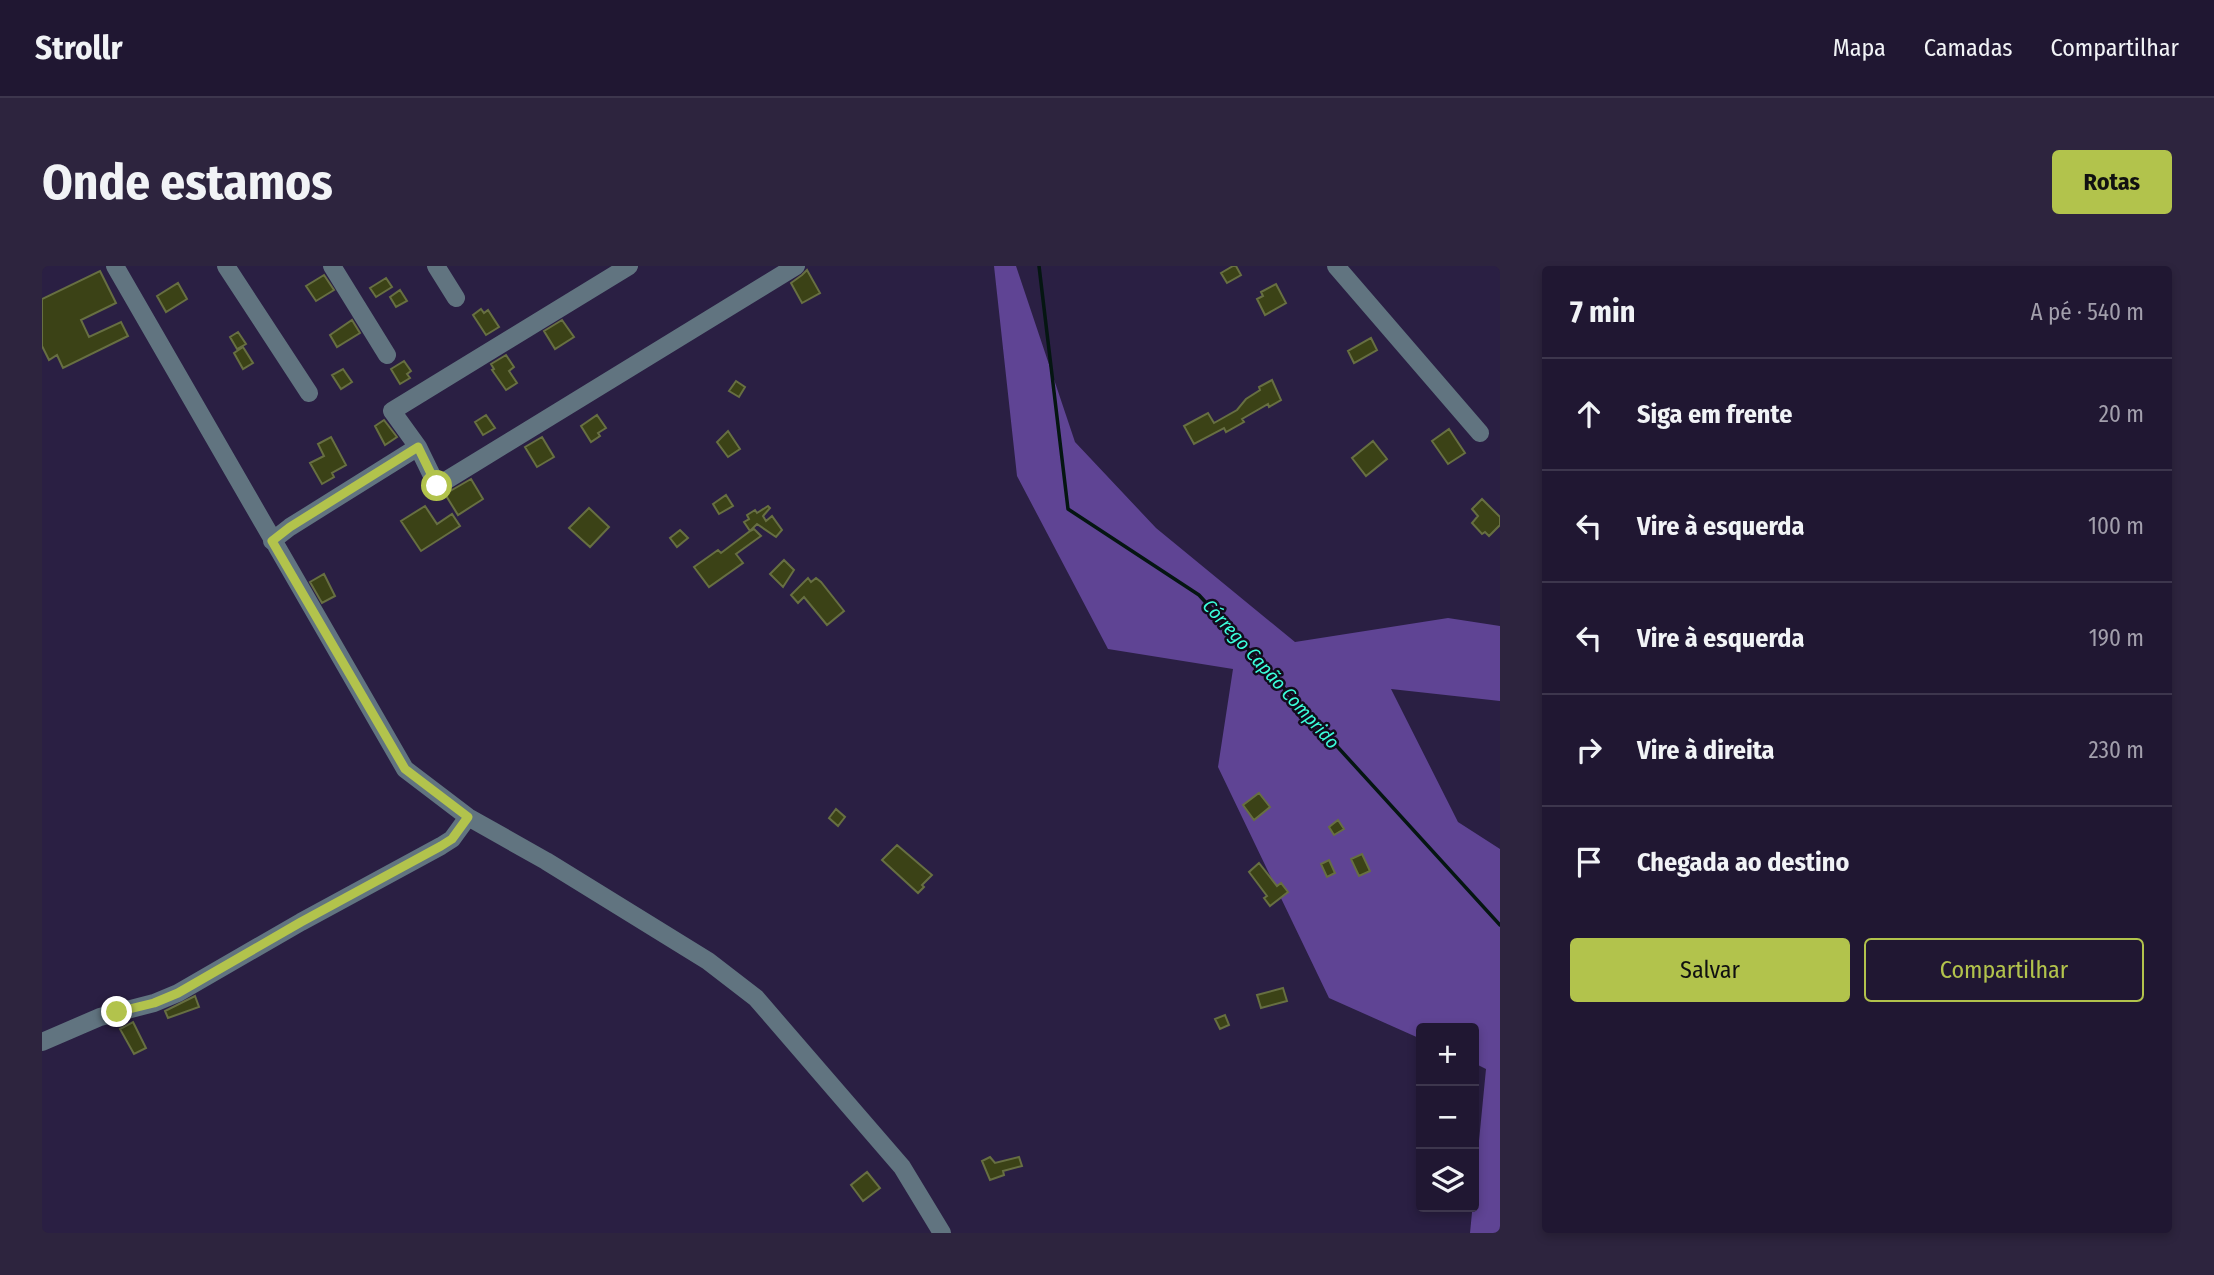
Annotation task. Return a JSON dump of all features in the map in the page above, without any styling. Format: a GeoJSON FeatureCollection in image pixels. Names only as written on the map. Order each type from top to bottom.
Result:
{"type":"FeatureCollection","features":[{"type":"Feature","properties":{"kind":"street"},"geometry":{"type":"LineString","coordinates":[[114,266],[405,769],[468,817],[546,861],[708,961],[756,998],[902,1167],[942,1233]]}},
{"type":"Feature","properties":{"kind":"street"},"geometry":{"type":"LineString","coordinates":[[226,266],[309,393]]}},
{"type":"Feature","properties":{"kind":"street"},"geometry":{"type":"LineString","coordinates":[[332,266],[387,355]]}},
{"type":"Feature","properties":{"kind":"street"},"geometry":{"type":"LineString","coordinates":[[436,266],[456,298]]}},
{"type":"Feature","properties":{"kind":"street"},"geometry":{"type":"LineString","coordinates":[[629,266],[392,411],[418,447],[437,486],[796,266]]}},
{"type":"Feature","properties":{"kind":"street"},"geometry":{"type":"LineString","coordinates":[[1336,266],[1480,433]]}},
{"type":"Feature","properties":{"kind":"street"},"geometry":{"type":"LineString","coordinates":[[272,541],[418,447]]}},
{"type":"Feature","properties":{"kind":"street"},"geometry":{"type":"LineString","coordinates":[[42,1042],[100,1017],[154,1003],[178,993],[441,846],[452,839],[468,817]]}},
{"type":"Feature","properties":{"kind":"shaded area"},"geometry":{"type":"Polygon","coordinates":[[[994,266],[1016,266],[1075,442],[1156,528],[1295,642],[1448,618],[1500,626],[1500,701],[1391,689],[1458,822],[1500,849],[1500,1233],[1470,1233],[1472,1212],[1479,1212],[1479,1141],[1486,1069],[1479,1066],[1479,1023],[1416,1023],[1416,1037],[1329,998],[1218,767],[1233,669],[1108,649],[1017,476],[994,266]]]}},
{"type":"Feature","properties":{"kind":"building"},"geometry":{"type":"Polygon","coordinates":[[[1236,266],[1241,275],[1227,283],[1221,273],[1236,266]]]}},
{"type":"Feature","properties":{"kind":"building"},"geometry":{"type":"Polygon","coordinates":[[[807,270],[820,293],[802,303],[791,283],[807,270]]]}},
{"type":"Feature","properties":{"kind":"building"},"geometry":{"type":"Polygon","coordinates":[[[100,271],[116,303],[81,320],[89,337],[121,322],[128,336],[63,368],[57,355],[49,360],[42,346],[42,299],[100,271]]]}},
{"type":"Feature","properties":{"kind":"building"},"geometry":{"type":"Polygon","coordinates":[[[324,275],[334,290],[316,301],[306,286],[324,275]]]}},
{"type":"Feature","properties":{"kind":"building"},"geometry":{"type":"Polygon","coordinates":[[[386,278],[392,287],[376,297],[370,288],[386,278]]]}},
{"type":"Feature","properties":{"kind":"building"},"geometry":{"type":"Polygon","coordinates":[[[178,283],[187,299],[166,312],[157,296],[178,283]]]}},
{"type":"Feature","properties":{"kind":"building"},"geometry":{"type":"Polygon","coordinates":[[[1276,284],[1286,303],[1265,315],[1257,299],[1263,296],[1261,292],[1276,284]]]}},
{"type":"Feature","properties":{"kind":"building"},"geometry":{"type":"Polygon","coordinates":[[[400,290],[407,301],[396,307],[390,297],[400,290]]]}},
{"type":"Feature","properties":{"kind":"building"},"geometry":{"type":"Polygon","coordinates":[[[481,309],[484,313],[488,310],[499,327],[486,335],[473,315],[481,309]]]}},
{"type":"Feature","properties":{"kind":"building"},"geometry":{"type":"Polygon","coordinates":[[[352,320],[360,333],[337,347],[330,335],[352,320]]]}},
{"type":"Feature","properties":{"kind":"building"},"geometry":{"type":"Polygon","coordinates":[[[562,320],[574,337],[555,349],[544,331],[562,320]]]}},
{"type":"Feature","properties":{"kind":"building"},"geometry":{"type":"Polygon","coordinates":[[[238,332],[246,344],[237,349],[230,337],[238,332]]]}},
{"type":"Feature","properties":{"kind":"building"},"geometry":{"type":"Polygon","coordinates":[[[1371,338],[1377,350],[1354,363],[1348,351],[1371,338]]]}},
{"type":"Feature","properties":{"kind":"building"},"geometry":{"type":"Polygon","coordinates":[[[243,347],[253,363],[243,369],[234,353],[243,347]]]}},
{"type":"Feature","properties":{"kind":"building"},"geometry":{"type":"Polygon","coordinates":[[[506,355],[514,367],[509,371],[517,383],[506,390],[492,370],[494,369],[491,364],[506,355]]]}},
{"type":"Feature","properties":{"kind":"building"},"geometry":{"type":"Polygon","coordinates":[[[404,361],[411,371],[407,374],[410,378],[400,384],[391,369],[404,361]]]}},
{"type":"Feature","properties":{"kind":"building"},"geometry":{"type":"Polygon","coordinates":[[[343,369],[352,382],[341,389],[332,375],[343,369]]]}},
{"type":"Feature","properties":{"kind":"building"},"geometry":{"type":"Polygon","coordinates":[[[1272,380],[1281,400],[1242,419],[1244,422],[1226,432],[1224,428],[1194,444],[1184,426],[1208,413],[1214,423],[1237,410],[1246,399],[1260,390],[1259,387],[1272,380]]]}},
{"type":"Feature","properties":{"kind":"building"},"geometry":{"type":"Polygon","coordinates":[[[736,381],[745,387],[739,397],[729,391],[736,381]]]}},
{"type":"Feature","properties":{"kind":"building"},"geometry":{"type":"Polygon","coordinates":[[[486,415],[495,428],[483,435],[475,422],[486,415]]]}},
{"type":"Feature","properties":{"kind":"building"},"geometry":{"type":"Polygon","coordinates":[[[597,415],[606,428],[591,442],[581,426],[597,415]]]}},
{"type":"Feature","properties":{"kind":"building"},"geometry":{"type":"Polygon","coordinates":[[[384,420],[397,437],[385,445],[375,426],[384,420]]]}},
{"type":"Feature","properties":{"kind":"building"},"geometry":{"type":"Polygon","coordinates":[[[1449,429],[1465,453],[1448,464],[1432,441],[1449,429]]]}},
{"type":"Feature","properties":{"kind":"building"},"geometry":{"type":"Polygon","coordinates":[[[728,431],[740,449],[728,457],[717,442],[728,431]]]}},
{"type":"Feature","properties":{"kind":"building"},"geometry":{"type":"Polygon","coordinates":[[[331,437],[346,465],[332,473],[334,477],[322,484],[310,463],[324,456],[318,444],[331,437]]]}},
{"type":"Feature","properties":{"kind":"building"},"geometry":{"type":"Polygon","coordinates":[[[542,437],[554,457],[537,467],[525,447],[542,437]]]}},
{"type":"Feature","properties":{"kind":"building"},"geometry":{"type":"Polygon","coordinates":[[[1373,441],[1387,459],[1366,476],[1352,458],[1373,441]]]}},
{"type":"Feature","properties":{"kind":"building"},"geometry":{"type":"Polygon","coordinates":[[[471,479],[483,499],[458,515],[445,494],[471,479]]]}},
{"type":"Feature","properties":{"kind":"building"},"geometry":{"type":"Polygon","coordinates":[[[726,495],[733,506],[719,514],[713,504],[726,495]]]}},
{"type":"Feature","properties":{"kind":"building"},"geometry":{"type":"Polygon","coordinates":[[[1482,499],[1500,517],[1500,525],[1489,536],[1485,532],[1482,534],[1472,523],[1478,516],[1472,509],[1482,499]]]}},
{"type":"Feature","properties":{"kind":"building"},"geometry":{"type":"Polygon","coordinates":[[[425,506],[437,524],[452,514],[460,526],[421,551],[401,521],[425,506]]]}},
{"type":"Feature","properties":{"kind":"building"},"geometry":{"type":"Polygon","coordinates":[[[768,506],[770,508],[763,516],[766,521],[772,516],[782,530],[776,537],[757,524],[750,531],[744,522],[749,519],[747,515],[755,510],[757,513],[768,506]]]}},
{"type":"Feature","properties":{"kind":"building"},"geometry":{"type":"Polygon","coordinates":[[[589,508],[609,527],[590,547],[569,528],[589,508]]]}},
{"type":"Feature","properties":{"kind":"building"},"geometry":{"type":"Polygon","coordinates":[[[754,529],[761,536],[736,554],[743,563],[709,587],[694,567],[718,550],[721,553],[754,529]]]}},
{"type":"Feature","properties":{"kind":"building"},"geometry":{"type":"Polygon","coordinates":[[[680,530],[688,538],[677,547],[670,538],[680,530]]]}},
{"type":"Feature","properties":{"kind":"building"},"geometry":{"type":"Polygon","coordinates":[[[784,560],[794,570],[783,587],[770,574],[784,560]]]}},
{"type":"Feature","properties":{"kind":"building"},"geometry":{"type":"Polygon","coordinates":[[[324,574],[335,596],[322,603],[310,582],[324,574]]]}},
{"type":"Feature","properties":{"kind":"building"},"geometry":{"type":"Polygon","coordinates":[[[808,578],[811,582],[816,578],[821,582],[844,611],[827,625],[804,597],[798,603],[791,595],[808,578]]]}},
{"type":"Feature","properties":{"kind":"building"},"geometry":{"type":"Polygon","coordinates":[[[1259,793],[1270,807],[1254,820],[1243,805],[1259,793]]]}},
{"type":"Feature","properties":{"kind":"building"},"geometry":{"type":"Polygon","coordinates":[[[836,809],[845,817],[838,826],[829,818],[836,809]]]}},
{"type":"Feature","properties":{"kind":"building"},"geometry":{"type":"Polygon","coordinates":[[[1338,820],[1344,829],[1334,835],[1329,827],[1338,820]]]}},
{"type":"Feature","properties":{"kind":"building"},"geometry":{"type":"Polygon","coordinates":[[[897,845],[932,875],[918,893],[882,860],[897,845]]]}},
{"type":"Feature","properties":{"kind":"building"},"geometry":{"type":"Polygon","coordinates":[[[1362,854],[1370,871],[1359,876],[1351,859],[1362,854]]]}},
{"type":"Feature","properties":{"kind":"building"},"geometry":{"type":"Polygon","coordinates":[[[1329,860],[1335,873],[1327,877],[1321,864],[1329,860]]]}},
{"type":"Feature","properties":{"kind":"building"},"geometry":{"type":"Polygon","coordinates":[[[1259,863],[1277,886],[1281,883],[1288,892],[1270,906],[1264,898],[1267,896],[1249,872],[1259,863]]]}},
{"type":"Feature","properties":{"kind":"building"},"geometry":{"type":"Polygon","coordinates":[[[1283,988],[1287,1001],[1261,1008],[1257,995],[1283,988]]]}},
{"type":"Feature","properties":{"kind":"building"},"geometry":{"type":"Polygon","coordinates":[[[195,996],[199,1007],[168,1018],[165,1011],[195,996]]]}},
{"type":"Feature","properties":{"kind":"building"},"geometry":{"type":"Polygon","coordinates":[[[1225,1015],[1229,1025],[1220,1029],[1215,1019],[1225,1015]]]}},
{"type":"Feature","properties":{"kind":"building"},"geometry":{"type":"Polygon","coordinates":[[[133,1022],[146,1048],[134,1054],[120,1029],[133,1022]]]}},
{"type":"Feature","properties":{"kind":"building"},"geometry":{"type":"Polygon","coordinates":[[[990,1157],[995,1163],[1019,1157],[1022,1166],[1003,1171],[1004,1175],[990,1180],[982,1161],[990,1157]]]}},
{"type":"Feature","properties":{"kind":"building"},"geometry":{"type":"Polygon","coordinates":[[[867,1172],[880,1188],[863,1201],[851,1185],[867,1172]]]}},
{"type":"Feature","properties":{"kind":"waterway","name":"Córrego Capão Comprido"},"geometry":{"type":"LineString","coordinates":[[1039,266],[1068,509],[1199,595],[1500,925]]}},
{"type":"Feature","properties":{"kind":"route"},"geometry":{"type":"LineString","coordinates":[[117,1012],[154,1003],[178,993],[441,846],[452,839],[468,817],[405,769],[272,541],[418,447],[437,486]]}}]}
